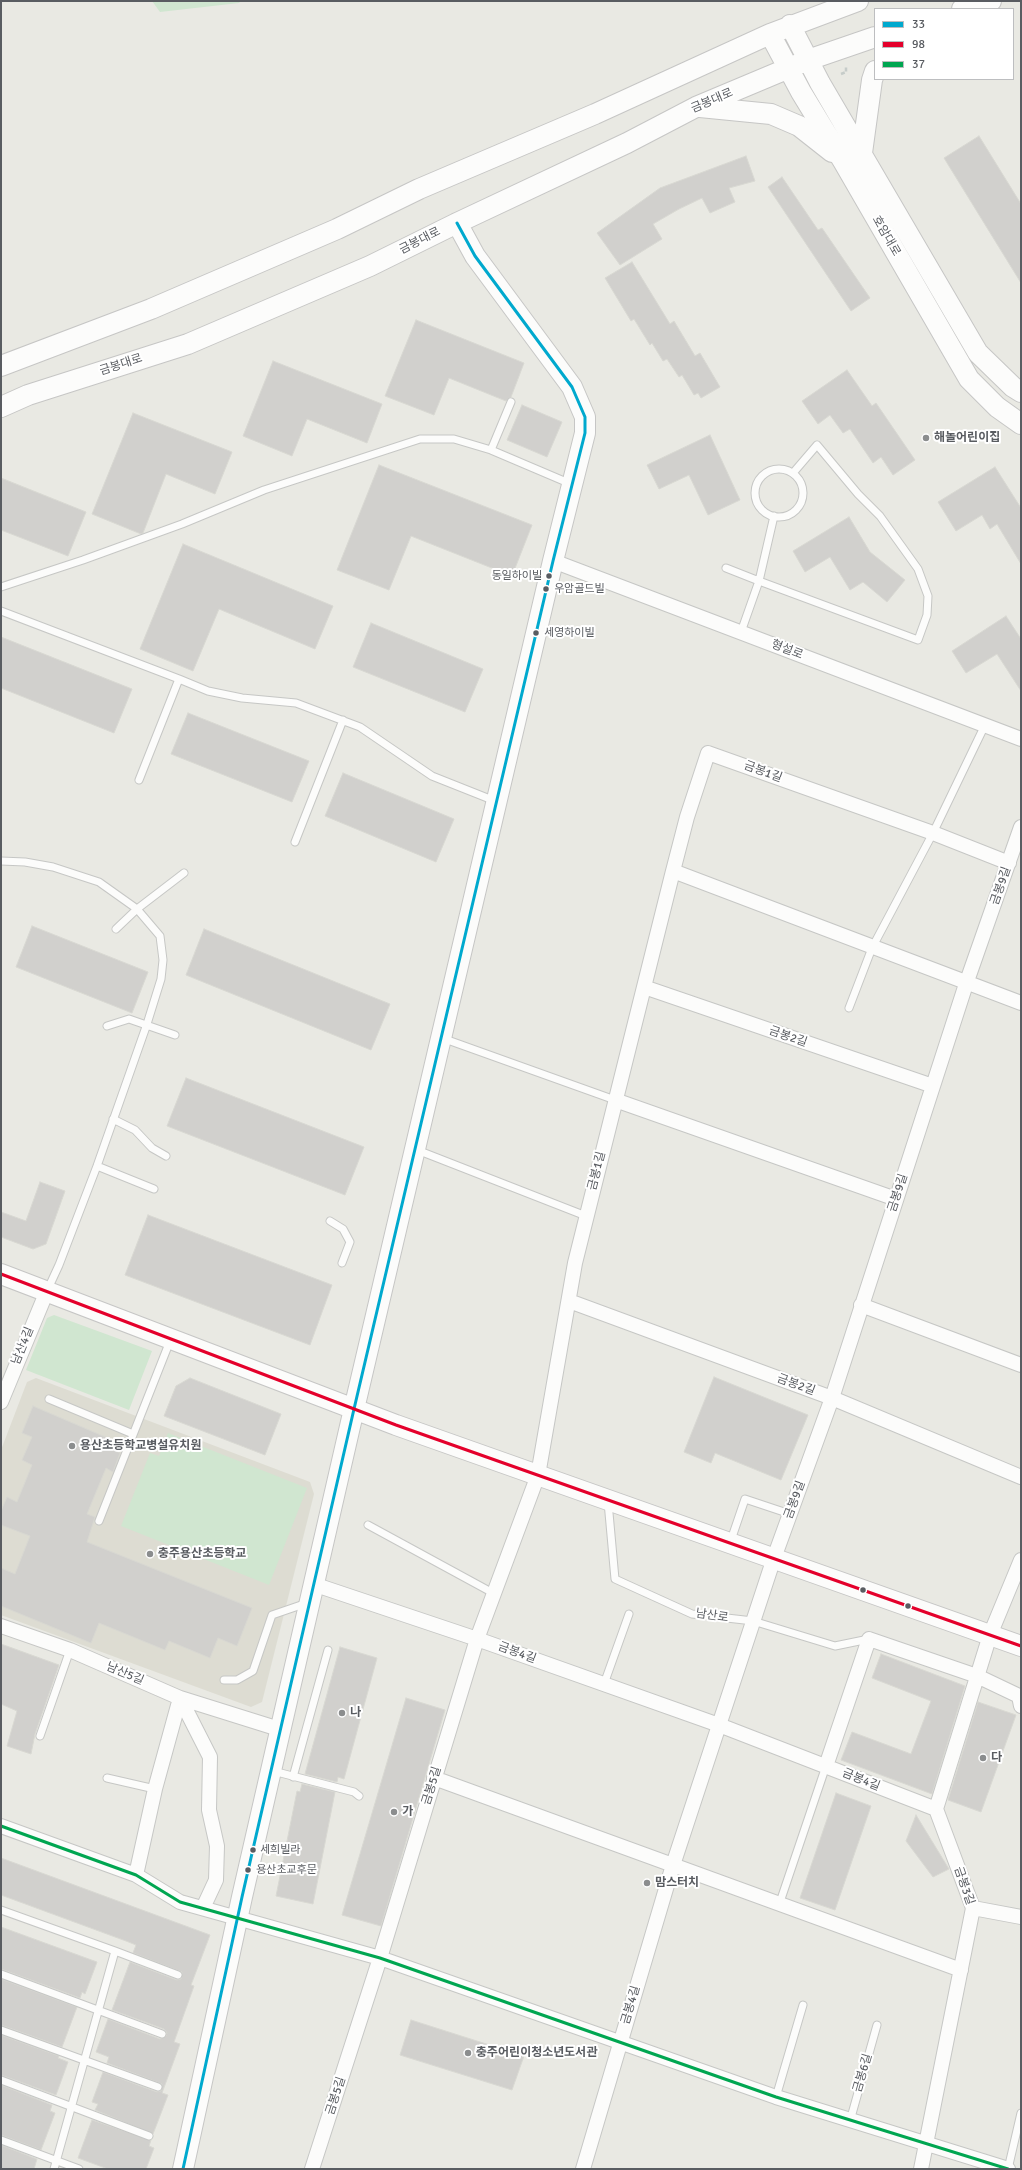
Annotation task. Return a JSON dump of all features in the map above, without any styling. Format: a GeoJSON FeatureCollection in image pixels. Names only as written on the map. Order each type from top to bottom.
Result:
{"type":"FeatureCollection","features":[{"type":"Feature","properties":{"kind":"street"},"geometry":{"type":"LineString","coordinates":[[1,366],[152,309],[309,241],[418,189],[595,114],[790,25],[858,1]]}},
{"type":"Feature","properties":{"kind":"street"},"geometry":{"type":"LineString","coordinates":[[966,8],[991,1]]}},
{"type":"Feature","properties":{"kind":"street","name":"호암대로"},"geometry":{"type":"LineString","coordinates":[[790,25],[808,60],[978,353],[1013,387],[1021,392]]}},
{"type":"Feature","properties":{"kind":"street","name":"호암대로"},"geometry":{"type":"LineString","coordinates":[[770,34],[788,69],[969,379],[997,407],[1021,424]]}},
{"type":"Feature","properties":{"kind":"street","name":"금봉대로"},"geometry":{"type":"LineString","coordinates":[[1,407],[28,395],[188,344],[370,266],[457,223],[627,143],[696,107],[808,60],[874,37]]}},
{"type":"Feature","properties":{"kind":"street"},"geometry":{"type":"LineString","coordinates":[[862,153],[874,74]]}},
{"type":"Feature","properties":{"kind":"street"},"geometry":{"type":"LineString","coordinates":[[696,107],[771,114],[799,126],[843,161]]}},
{"type":"Feature","properties":{"kind":"street"},"geometry":{"type":"LineString","coordinates":[[183,2169],[279,1730],[496,802],[585,433],[585,417],[572,387],[475,256],[457,223]]}},
{"type":"Feature","properties":{"kind":"street","name":"형설로"},"geometry":{"type":"LineString","coordinates":[[553,561],[1021,739]]}},
{"type":"Feature","properties":{"kind":"street","name":"금봉1길"},"geometry":{"type":"LineString","coordinates":[[538,1475],[569,1301],[586,1216],[686,817],[708,753],[933,833],[1008,863]]}},
{"type":"Feature","properties":{"kind":"street","name":"금봉9길"},"geometry":{"type":"LineString","coordinates":[[774,1558],[832,1398],[861,1304],[966,984],[1021,828]]}},
{"type":"Feature","properties":{"kind":"street"},"geometry":{"type":"LineString","coordinates":[[673,871],[966,984],[1021,1003]]}},
{"type":"Feature","properties":{"kind":"street","name":"금봉2길"},"geometry":{"type":"LineString","coordinates":[[644,987],[933,1086]]}},
{"type":"Feature","properties":{"kind":"street"},"geometry":{"type":"LineString","coordinates":[[615,1100],[896,1199]]}},
{"type":"Feature","properties":{"kind":"street"},"geometry":{"type":"LineString","coordinates":[[1,1274],[354,1409],[1021,1646]]}},
{"type":"Feature","properties":{"kind":"street","name":"남산4길"},"geometry":{"type":"LineString","coordinates":[[1,1402],[47,1291]]}},
{"type":"Feature","properties":{"kind":"street","name":"금봉2길"},"geometry":{"type":"LineString","coordinates":[[569,1301],[832,1398],[1021,1477]]}},
{"type":"Feature","properties":{"kind":"street"},"geometry":{"type":"LineString","coordinates":[[861,1304],[1021,1365]]}},
{"type":"Feature","properties":{"kind":"street","name":"금봉5길"},"geometry":{"type":"LineString","coordinates":[[312,2169],[380,1958],[477,1639],[538,1475]]}},
{"type":"Feature","properties":{"kind":"street","name":"금봉4길"},"geometry":{"type":"LineString","coordinates":[[583,2169],[673,1865],[774,1558]]}},
{"type":"Feature","properties":{"kind":"street"},"geometry":{"type":"LineString","coordinates":[[936,1809],[990,1635],[1021,1560]]}},
{"type":"Feature","properties":{"kind":"street","name":"금봉4길"},"geometry":{"type":"LineString","coordinates":[[311,1593],[477,1639],[719,1725],[936,1809]]}},
{"type":"Feature","properties":{"kind":"street","name":"남산5길"},"geometry":{"type":"LineString","coordinates":[[1,1626],[70,1650],[180,1698],[279,1730]]}},
{"type":"Feature","properties":{"kind":"street"},"geometry":{"type":"LineString","coordinates":[[826,1766],[869,1639],[978,1676],[1019,1696],[1021,1706]]}},
{"type":"Feature","properties":{"kind":"street"},"geometry":{"type":"LineString","coordinates":[[136,1874],[156,1789],[180,1698]]}},
{"type":"Feature","properties":{"kind":"street"},"geometry":{"type":"LineString","coordinates":[[180,1698],[210,1757],[209,1810],[217,1846],[216,1880],[203,1908]]}},
{"type":"Feature","properties":{"kind":"street"},"geometry":{"type":"LineString","coordinates":[[434,1778],[673,1865],[780,1902],[961,1970]]}},
{"type":"Feature","properties":{"kind":"street","name":"금봉3길"},"geometry":{"type":"LineString","coordinates":[[921,2169],[973,1908],[936,1809]]}},
{"type":"Feature","properties":{"kind":"street"},"geometry":{"type":"LineString","coordinates":[[1,1826],[136,1874],[180,1902],[380,1958],[776,2097],[926,2145],[1008,2169]]}},
{"type":"Feature","properties":{"kind":"street"},"geometry":{"type":"LineString","coordinates":[[973,1908],[1021,1917]]}},
{"type":"Feature","properties":{"kind":"lane"},"geometry":{"type":"LineString","coordinates":[[491,450],[512,402]]}},
{"type":"Feature","properties":{"kind":"lane"},"geometry":{"type":"LineString","coordinates":[[1,587],[83,560],[182,524],[264,490],[420,439],[454,439],[491,450],[573,484]]}},
{"type":"Feature","properties":{"kind":"lane"},"geometry":{"type":"LineString","coordinates":[[726,568],[918,640],[927,615],[928,596],[918,569],[880,516],[858,494],[817,445],[793,473]]}},
{"type":"Feature","properties":{"kind":"lane"},"geometry":{"type":"LineString","coordinates":[[771,470],[786,470],[793,473],[802,485],[804,493],[802,502],[797,509],[791,514],[774,516],[761,508],[755,494],[756,486],[764,474],[771,470]]}},
{"type":"Feature","properties":{"kind":"lane"},"geometry":{"type":"LineString","coordinates":[[740,632],[759,581],[774,516]]}},
{"type":"Feature","properties":{"kind":"lane"},"geometry":{"type":"LineString","coordinates":[[1,611],[208,691],[242,698],[296,703],[360,726],[432,776],[496,802]]}},
{"type":"Feature","properties":{"kind":"lane"},"geometry":{"type":"LineString","coordinates":[[139,780],[179,679]]}},
{"type":"Feature","properties":{"kind":"lane"},"geometry":{"type":"LineString","coordinates":[[295,842],[343,720]]}},
{"type":"Feature","properties":{"kind":"lane"},"geometry":{"type":"LineString","coordinates":[[849,1008],[872,948],[933,833],[985,725]]}},
{"type":"Feature","properties":{"kind":"lane"},"geometry":{"type":"LineString","coordinates":[[1,861],[25,862],[53,867],[99,882],[137,909],[160,936],[163,960],[161,979],[147,1024],[60,1265],[47,1291]]}},
{"type":"Feature","properties":{"kind":"lane"},"geometry":{"type":"LineString","coordinates":[[116,929],[137,909],[184,873]]}},
{"type":"Feature","properties":{"kind":"lane"},"geometry":{"type":"LineString","coordinates":[[107,1026],[129,1019],[175,1035]]}},
{"type":"Feature","properties":{"kind":"lane"},"geometry":{"type":"LineString","coordinates":[[441,1037],[615,1100]]}},
{"type":"Feature","properties":{"kind":"lane"},"geometry":{"type":"LineString","coordinates":[[113,1119],[136,1130],[152,1148],[166,1156]]}},
{"type":"Feature","properties":{"kind":"lane"},"geometry":{"type":"LineString","coordinates":[[414,1150],[586,1216]]}},
{"type":"Feature","properties":{"kind":"lane"},"geometry":{"type":"LineString","coordinates":[[97,1166],[154,1189]]}},
{"type":"Feature","properties":{"kind":"lane"},"geometry":{"type":"LineString","coordinates":[[330,1221],[343,1230],[350,1242],[342,1263]]}},
{"type":"Feature","properties":{"kind":"lane"},"geometry":{"type":"LineString","coordinates":[[99,1521],[171,1338]]}},
{"type":"Feature","properties":{"kind":"lane"},"geometry":{"type":"LineString","coordinates":[[49,1399],[133,1434]]}},
{"type":"Feature","properties":{"kind":"lane","name":"남산로"},"geometry":{"type":"LineString","coordinates":[[608,1499],[615,1579],[692,1614],[753,1621],[835,1646],[869,1639]]}},
{"type":"Feature","properties":{"kind":"lane"},"geometry":{"type":"LineString","coordinates":[[730,1543],[745,1499],[790,1514]]}},
{"type":"Feature","properties":{"kind":"lane"},"geometry":{"type":"LineString","coordinates":[[368,1525],[493,1593]]}},
{"type":"Feature","properties":{"kind":"lane"},"geometry":{"type":"LineString","coordinates":[[224,1680],[237,1680],[253,1671],[272,1615],[311,1593]]}},
{"type":"Feature","properties":{"kind":"lane"},"geometry":{"type":"LineString","coordinates":[[604,1684],[629,1614]]}},
{"type":"Feature","properties":{"kind":"lane"},"geometry":{"type":"LineString","coordinates":[[40,1736],[70,1650]]}},
{"type":"Feature","properties":{"kind":"lane"},"geometry":{"type":"LineString","coordinates":[[293,1777],[328,1650]]}},
{"type":"Feature","properties":{"kind":"lane"},"geometry":{"type":"LineString","coordinates":[[780,1902],[826,1766]]}},
{"type":"Feature","properties":{"kind":"lane"},"geometry":{"type":"LineString","coordinates":[[271,1771],[354,1792],[359,1796]]}},
{"type":"Feature","properties":{"kind":"lane"},"geometry":{"type":"LineString","coordinates":[[106,1778],[156,1789]]}},
{"type":"Feature","properties":{"kind":"lane"},"geometry":{"type":"LineString","coordinates":[[1,1910],[178,1975]]}},
{"type":"Feature","properties":{"kind":"lane"},"geometry":{"type":"LineString","coordinates":[[54,2169],[114,1951]]}},
{"type":"Feature","properties":{"kind":"lane"},"geometry":{"type":"LineString","coordinates":[[1,1974],[162,2034]]}},
{"type":"Feature","properties":{"kind":"lane"},"geometry":{"type":"LineString","coordinates":[[776,2097],[803,2004]]}},
{"type":"Feature","properties":{"kind":"lane","name":"금봉6길"},"geometry":{"type":"LineString","coordinates":[[850,2120],[877,2025]]}},
{"type":"Feature","properties":{"kind":"lane"},"geometry":{"type":"LineString","coordinates":[[1,2030],[158,2088]]}},
{"type":"Feature","properties":{"kind":"lane"},"geometry":{"type":"LineString","coordinates":[[1,2080],[150,2136]]}},
{"type":"Feature","properties":{"kind":"lane"},"geometry":{"type":"LineString","coordinates":[[1008,2169],[1021,2113]]}},
{"type":"Feature","properties":{"kind":"lane"},"geometry":{"type":"LineString","coordinates":[[1,2140],[79,2169]]}},
{"type":"Feature","properties":{"kind":"shaded area","name":"충주용산초등학교"},"geometry":{"type":"Polygon","coordinates":[[[36,1378],[310,1482],[314,1494],[262,1702],[251,1707],[1,1615],[1,1450],[27,1382],[36,1378]]]}},
{"type":"Feature","properties":{"kind":"green space"},"geometry":{"type":"Polygon","coordinates":[[[152,1],[241,1],[239,3],[160,12],[152,1]]]}},
{"type":"Feature","properties":{"kind":"green space"},"geometry":{"type":"Polygon","coordinates":[[[54,1315],[152,1351],[129,1410],[26,1370],[47,1318],[54,1315]]]}},
{"type":"Feature","properties":{"kind":"green space"},"geometry":{"type":"Polygon","coordinates":[[[168,1433],[307,1488],[269,1585],[121,1526],[150,1453],[159,1456],[168,1433]]]}},
{"type":"Feature","properties":{"kind":"building"},"geometry":{"type":"Polygon","coordinates":[[[979,136],[1021,204],[1021,283],[944,158],[979,136]]]}},
{"type":"Feature","properties":{"kind":"building"},"geometry":{"type":"Polygon","coordinates":[[[746,156],[755,181],[729,188],[735,202],[710,213],[702,198],[679,209],[653,224],[662,239],[620,265],[597,233],[660,188],[746,156]]]}},
{"type":"Feature","properties":{"kind":"building"},"geometry":{"type":"Polygon","coordinates":[[[782,177],[818,230],[822,228],[870,298],[851,311],[768,187],[782,177]]]}},
{"type":"Feature","properties":{"kind":"building"},"geometry":{"type":"Polygon","coordinates":[[[632,262],[670,324],[674,321],[695,356],[700,353],[720,387],[701,398],[698,393],[694,395],[682,375],[679,377],[667,359],[663,361],[652,343],[650,345],[634,319],[631,321],[605,278],[632,262]]]}},
{"type":"Feature","properties":{"kind":"building"},"geometry":{"type":"Polygon","coordinates":[[[416,320],[524,363],[511,397],[506,401],[449,378],[434,415],[385,396],[416,320]]]}},
{"type":"Feature","properties":{"kind":"building"},"geometry":{"type":"Polygon","coordinates":[[[273,361],[382,404],[367,443],[307,419],[292,456],[243,436],[273,361]]]}},
{"type":"Feature","properties":{"kind":"building"},"geometry":{"type":"Polygon","coordinates":[[[847,370],[872,406],[876,403],[915,460],[893,475],[881,457],[873,463],[850,429],[843,433],[830,415],[818,424],[802,401],[847,370]]]}},
{"type":"Feature","properties":{"kind":"building"},"geometry":{"type":"Polygon","coordinates":[[[522,405],[562,422],[547,457],[507,440],[522,405]]]}},
{"type":"Feature","properties":{"kind":"building"},"geometry":{"type":"Polygon","coordinates":[[[133,413],[232,452],[215,494],[166,474],[143,533],[141,534],[92,514],[133,413]]]}},
{"type":"Feature","properties":{"kind":"building"},"geometry":{"type":"Polygon","coordinates":[[[710,435],[740,500],[708,515],[689,475],[659,489],[647,465],[710,435]]]}},
{"type":"Feature","properties":{"kind":"building"},"geometry":{"type":"Polygon","coordinates":[[[379,465],[532,525],[512,576],[411,536],[389,590],[337,570],[379,465]]]}},
{"type":"Feature","properties":{"kind":"building"},"geometry":{"type":"Polygon","coordinates":[[[995,467],[1021,508],[1021,564],[997,524],[990,529],[982,515],[956,531],[938,502],[995,467]]]}},
{"type":"Feature","properties":{"kind":"building"},"geometry":{"type":"Polygon","coordinates":[[[1,478],[86,512],[68,556],[1,530],[1,478]]]}},
{"type":"Feature","properties":{"kind":"building"},"geometry":{"type":"Polygon","coordinates":[[[849,517],[870,552],[905,580],[887,602],[863,582],[850,590],[830,557],[805,572],[793,551],[849,517]]]}},
{"type":"Feature","properties":{"kind":"building"},"geometry":{"type":"Polygon","coordinates":[[[183,544],[333,606],[315,649],[219,609],[193,671],[140,649],[183,544]]]}},
{"type":"Feature","properties":{"kind":"building"},"geometry":{"type":"Polygon","coordinates":[[[1006,616],[1021,639],[1021,691],[997,654],[966,673],[952,651],[1006,616]]]}},
{"type":"Feature","properties":{"kind":"building"},"geometry":{"type":"Polygon","coordinates":[[[371,623],[483,669],[465,712],[353,667],[371,623]]]}},
{"type":"Feature","properties":{"kind":"building"},"geometry":{"type":"Polygon","coordinates":[[[1,637],[132,689],[114,733],[1,688],[1,637]]]}},
{"type":"Feature","properties":{"kind":"building"},"geometry":{"type":"Polygon","coordinates":[[[188,713],[309,761],[292,802],[171,754],[188,713]]]}},
{"type":"Feature","properties":{"kind":"building"},"geometry":{"type":"Polygon","coordinates":[[[343,773],[454,819],[436,862],[325,816],[343,773]]]}},
{"type":"Feature","properties":{"kind":"building"},"geometry":{"type":"Polygon","coordinates":[[[32,926],[148,972],[132,1013],[16,967],[32,926]]]}},
{"type":"Feature","properties":{"kind":"building"},"geometry":{"type":"Polygon","coordinates":[[[204,929],[390,1004],[371,1050],[186,975],[204,929]]]}},
{"type":"Feature","properties":{"kind":"building"},"geometry":{"type":"Polygon","coordinates":[[[186,1078],[364,1147],[345,1195],[167,1126],[186,1078]]]}},
{"type":"Feature","properties":{"kind":"building"},"geometry":{"type":"Polygon","coordinates":[[[40,1182],[65,1191],[46,1244],[33,1249],[1,1237],[1,1212],[26,1221],[40,1182]]]}},
{"type":"Feature","properties":{"kind":"building"},"geometry":{"type":"Polygon","coordinates":[[[148,1215],[332,1285],[310,1345],[125,1275],[148,1215]]]}},
{"type":"Feature","properties":{"kind":"building"},"geometry":{"type":"Polygon","coordinates":[[[714,1377],[808,1415],[781,1480],[715,1453],[711,1463],[684,1452],[714,1377]]]}},
{"type":"Feature","properties":{"kind":"building"},"geometry":{"type":"Polygon","coordinates":[[[190,1378],[281,1414],[265,1455],[164,1416],[176,1386],[190,1378]]]}},
{"type":"Feature","properties":{"kind":"building"},"geometry":{"type":"Polygon","coordinates":[[[33,1406],[117,1442],[114,1450],[120,1453],[113,1472],[106,1468],[87,1514],[95,1517],[87,1542],[252,1608],[237,1646],[218,1638],[210,1658],[169,1641],[165,1650],[99,1623],[91,1643],[1,1606],[1,1568],[15,1574],[30,1536],[1,1525],[1,1511],[7,1497],[17,1502],[32,1465],[22,1460],[32,1437],[22,1433],[33,1406]]]}},
{"type":"Feature","properties":{"kind":"building"},"geometry":{"type":"Polygon","coordinates":[[[1,1644],[59,1665],[35,1734],[31,1754],[7,1746],[17,1711],[1,1704],[1,1644]]]}},
{"type":"Feature","properties":{"kind":"building","name":"나"},"geometry":{"type":"Polygon","coordinates":[[[340,1647],[377,1658],[344,1779],[338,1777],[337,1782],[305,1774],[340,1647]]]}},
{"type":"Feature","properties":{"kind":"building"},"geometry":{"type":"Polygon","coordinates":[[[881,1654],[965,1686],[932,1794],[841,1760],[852,1732],[911,1754],[931,1701],[872,1678],[881,1654]]]}},
{"type":"Feature","properties":{"kind":"building","name":"가"},"geometry":{"type":"Polygon","coordinates":[[[406,1698],[445,1710],[381,1926],[342,1915],[406,1698]]]}},
{"type":"Feature","properties":{"kind":"building","name":"다"},"geometry":{"type":"Polygon","coordinates":[[[978,1702],[1016,1715],[981,1812],[948,1800],[978,1702]]]}},
{"type":"Feature","properties":{"kind":"building","name":"세희빌라"},"geometry":{"type":"Polygon","coordinates":[[[302,1784],[335,1792],[313,1904],[276,1896],[297,1791],[300,1792],[302,1784]]]}},
{"type":"Feature","properties":{"kind":"building"},"geometry":{"type":"Polygon","coordinates":[[[836,1793],[871,1806],[835,1910],[800,1898],[836,1793]]]}},
{"type":"Feature","properties":{"kind":"building"},"geometry":{"type":"Polygon","coordinates":[[[916,1815],[949,1869],[933,1877],[906,1841],[916,1815]]]}},
{"type":"Feature","properties":{"kind":"building"},"geometry":{"type":"Polygon","coordinates":[[[1,1858],[210,1935],[191,1985],[194,1986],[174,2042],[180,2044],[162,2093],[168,2095],[153,2134],[95,2110],[98,2104],[92,2102],[103,2072],[157,2092],[161,2091],[162,2084],[107,2063],[109,2057],[96,2052],[108,2019],[160,2039],[166,2036],[167,2033],[164,2029],[112,2010],[130,1962],[177,1980],[181,1979],[182,1972],[133,1953],[136,1945],[1,1895],[1,1858]]]}},
{"type":"Feature","properties":{"kind":"building"},"geometry":{"type":"Polygon","coordinates":[[[1,1927],[97,1962],[85,1994],[82,1992],[80,1998],[1,1969],[1,1927]]]}},
{"type":"Feature","properties":{"kind":"building"},"geometry":{"type":"Polygon","coordinates":[[[1,1979],[77,2007],[62,2047],[1,2025],[1,1979]]]}},
{"type":"Feature","properties":{"kind":"building"},"geometry":{"type":"Polygon","coordinates":[[[411,2020],[524,2056],[512,2090],[400,2055],[411,2020]]]}},
{"type":"Feature","properties":{"kind":"building"},"geometry":{"type":"Polygon","coordinates":[[[1,2035],[59,2056],[58,2058],[68,2062],[56,2095],[1,2075],[1,2035]]]}},
{"type":"Feature","properties":{"kind":"building"},"geometry":{"type":"Polygon","coordinates":[[[1,2085],[52,2105],[50,2111],[55,2113],[41,2150],[1,2135],[1,2085]]]}},
{"type":"Feature","properties":{"kind":"building"},"geometry":{"type":"Polygon","coordinates":[[[92,2120],[151,2140],[149,2146],[154,2148],[146,2169],[108,2169],[78,2158],[92,2120]]]}},
{"type":"Feature","properties":{"kind":"building"},"geometry":{"type":"Polygon","coordinates":[[[1,2145],[37,2159],[34,2169],[1,2169],[1,2145]]]}},
{"type":"Feature","properties":{"kind":"transit line","name":"33"},"geometry":{"type":"LineString","coordinates":[[183,2169],[242,1897],[354,1409],[553,561],[585,433],[585,417],[572,387],[475,256],[457,223]]}},
{"type":"Feature","properties":{"kind":"transit line","name":"98"},"geometry":{"type":"LineString","coordinates":[[1,1274],[396,1425],[1021,1646]]}},
{"type":"Feature","properties":{"kind":"transit line","name":"37"},"geometry":{"type":"LineString","coordinates":[[1,1826],[136,1875],[180,1902],[380,1958],[776,2097],[1008,2169]]}},
{"type":"Feature","properties":{"kind":"place","name":"해놀어린이집"},"geometry":{"type":"Point","coordinates":[926,438]}},
{"type":"Feature","properties":{"kind":"place","name":"동일하이빌"},"geometry":{"type":"Point","coordinates":[549,576]}},
{"type":"Feature","properties":{"kind":"place","name":"우암골드빌"},"geometry":{"type":"Point","coordinates":[546,589]}},
{"type":"Feature","properties":{"kind":"place","name":"세영하이빌"},"geometry":{"type":"Point","coordinates":[536,633]}},
{"type":"Feature","properties":{"kind":"place","name":"용산초등학교병설유치원"},"geometry":{"type":"Point","coordinates":[72,1446]}},
{"type":"Feature","properties":{"kind":"place","name":"충주용산초등학교"},"geometry":{"type":"Point","coordinates":[150,1554]}},
{"type":"Feature","properties":{"kind":"place","name":"나"},"geometry":{"type":"Point","coordinates":[342,1713]}},
{"type":"Feature","properties":{"kind":"place","name":"다"},"geometry":{"type":"Point","coordinates":[983,1758]}},
{"type":"Feature","properties":{"kind":"place","name":"가"},"geometry":{"type":"Point","coordinates":[394,1812]}},
{"type":"Feature","properties":{"kind":"place","name":"세희빌라"},"geometry":{"type":"Point","coordinates":[253,1850]}},
{"type":"Feature","properties":{"kind":"place","name":"용산초교후문"},"geometry":{"type":"Point","coordinates":[248,1870]}},
{"type":"Feature","properties":{"kind":"place","name":"맘스터치"},"geometry":{"type":"Point","coordinates":[647,1883]}},
{"type":"Feature","properties":{"kind":"place","name":"충주어린이청소년도서관"},"geometry":{"type":"Point","coordinates":[468,2053]}}]}
